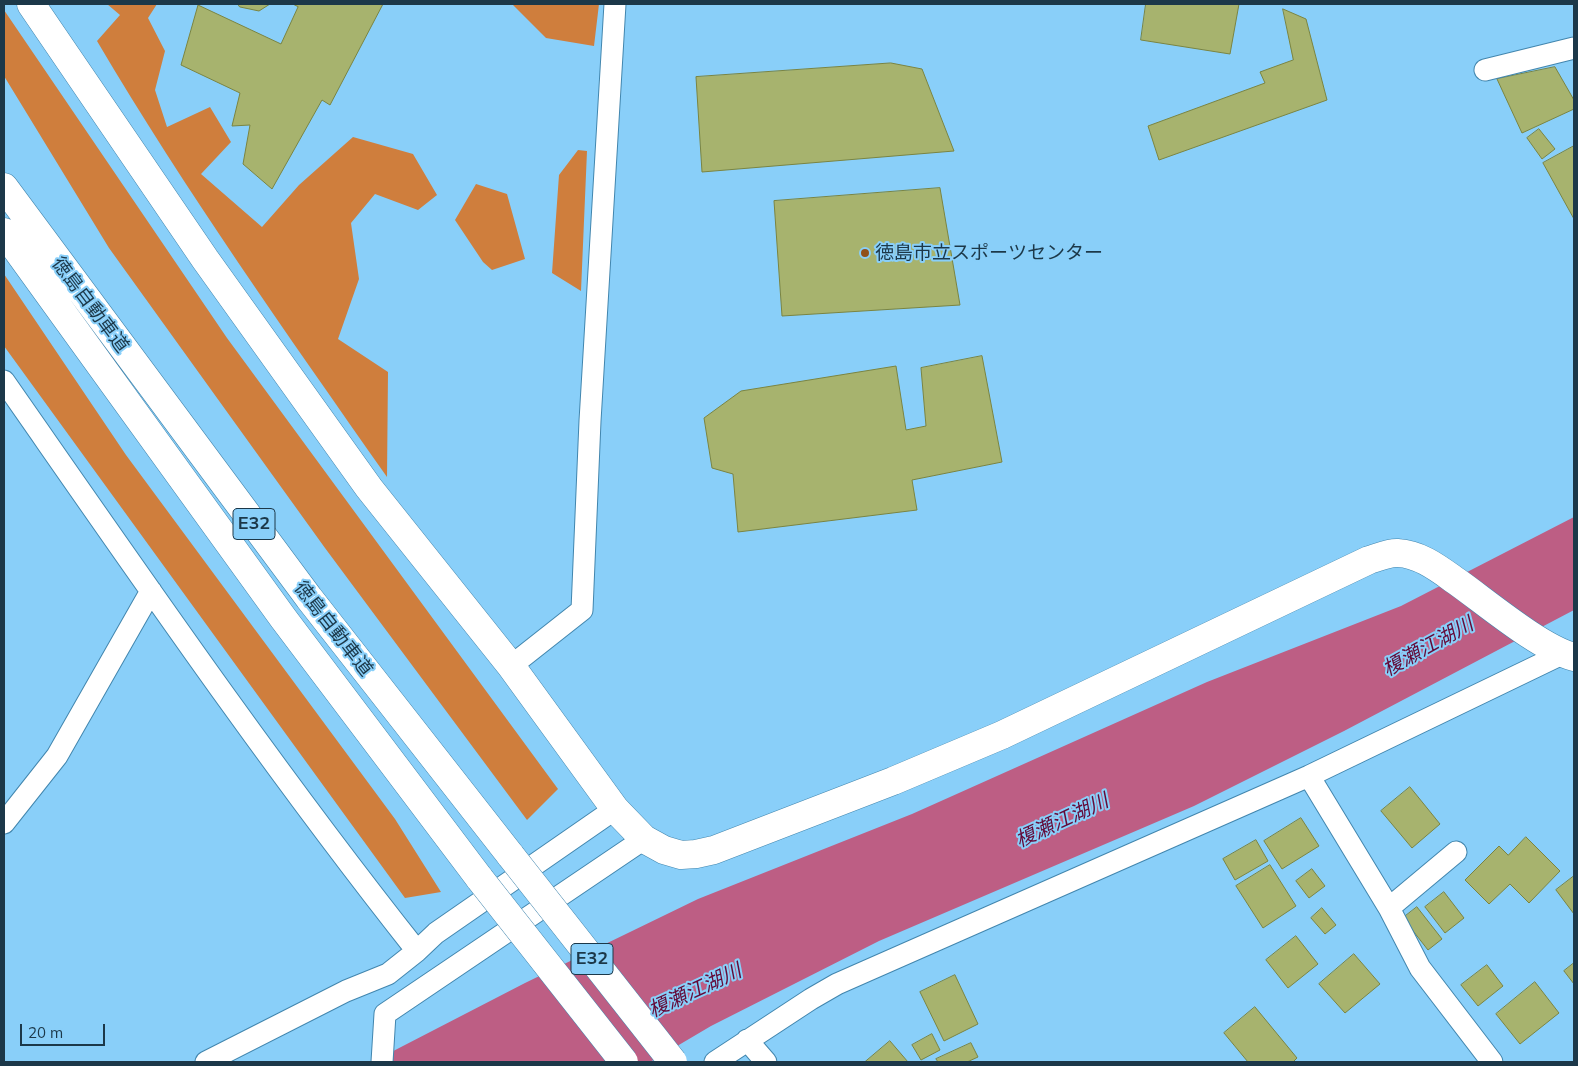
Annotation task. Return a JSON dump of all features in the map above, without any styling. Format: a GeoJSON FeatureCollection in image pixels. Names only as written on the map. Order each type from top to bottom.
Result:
{"type":"FeatureCollection","features":[{"type":"Feature","properties":{"kind":"main road"},"geometry":{"type":"LineString","coordinates":[[31,4],[205,259],[368,488],[511,666],[615,809],[644,839],[664,850],[681,854],[696,854],[714,850],[893,781],[1002,734],[1369,560],[1397,553],[1414,556],[1439,569],[1560,651]]}},
{"type":"Feature","properties":{"kind":"main road","name":"徳島自動車道"},"geometry":{"type":"LineString","coordinates":[[4,187],[308,598],[673,1062]]}},
{"type":"Feature","properties":{"kind":"main road","name":"徳島自動車道"},"geometry":{"type":"LineString","coordinates":[[4,232],[283,618],[480,879],[624,1062]]}},
{"type":"Feature","properties":{"kind":"street"},"geometry":{"type":"LineString","coordinates":[[511,666],[582,610],[591,402],[615,4]]}},
{"type":"Feature","properties":{"kind":"street"},"geometry":{"type":"LineString","coordinates":[[1485,70],[1574,48]]}},
{"type":"Feature","properties":{"kind":"street"},"geometry":{"type":"LineString","coordinates":[[4,381],[151,591],[322,826],[417,951]]}},
{"type":"Feature","properties":{"kind":"street"},"geometry":{"type":"LineString","coordinates":[[4,823],[57,756],[151,591]]}},
{"type":"Feature","properties":{"kind":"street"},"geometry":{"type":"LineString","coordinates":[[715,1062],[837,984],[1309,776],[1560,651]]}},
{"type":"Feature","properties":{"kind":"street"},"geometry":{"type":"LineString","coordinates":[[1309,776],[1389,908],[1420,968],[1492,1062]]}},
{"type":"Feature","properties":{"kind":"street"},"geometry":{"type":"LineString","coordinates":[[206,1062],[346,991],[388,974],[436,933],[615,809]]}},
{"type":"Feature","properties":{"kind":"street"},"geometry":{"type":"LineString","coordinates":[[382,1062],[385,1014],[644,839]]}},
{"type":"Feature","properties":{"kind":"street"},"geometry":{"type":"LineString","coordinates":[[1389,908],[1456,852]]}},
{"type":"Feature","properties":{"kind":"street"},"geometry":{"type":"LineString","coordinates":[[747,1040],[766,1062]]}},
{"type":"Feature","properties":{"kind":"shaded area"},"geometry":{"type":"Polygon","coordinates":[[[107,4],[157,4],[148,18],[165,51],[155,90],[167,127],[210,107],[231,142],[201,174],[262,227],[299,185],[353,137],[413,154],[437,195],[418,210],[375,194],[351,223],[359,279],[338,339],[388,372],[387,477],[202,208],[97,41],[120,15],[107,4]]]}},
{"type":"Feature","properties":{"kind":"shaded area"},"geometry":{"type":"Polygon","coordinates":[[[512,4],[599,4],[594,46],[546,38],[512,4]]]}},
{"type":"Feature","properties":{"kind":"shaded area"},"geometry":{"type":"Polygon","coordinates":[[[4,10],[227,338],[558,789],[527,820],[325,548],[109,248],[4,76],[4,10]]]}},
{"type":"Feature","properties":{"kind":"shaded area"},"geometry":{"type":"Polygon","coordinates":[[[578,150],[587,151],[581,291],[552,273],[559,175],[578,150]]]}},
{"type":"Feature","properties":{"kind":"shaded area"},"geometry":{"type":"Polygon","coordinates":[[[476,184],[507,194],[525,259],[492,270],[483,262],[455,220],[476,184]]]}},
{"type":"Feature","properties":{"kind":"shaded area"},"geometry":{"type":"Polygon","coordinates":[[[4,274],[126,455],[395,819],[441,892],[405,898],[4,346],[4,274]]]}},
{"type":"Feature","properties":{"kind":"water","name":"榎瀬江湖川"},"geometry":{"type":"Polygon","coordinates":[[[1574,517],[1574,610],[1344,731],[1194,806],[879,941],[711,1026],[650,1062],[372,1062],[525,983],[698,899],[912,814],[1207,682],[1401,606],[1574,517]]]}},
{"type":"Feature","properties":{"kind":"building"},"geometry":{"type":"Polygon","coordinates":[[[238,4],[270,4],[259,11],[240,7],[238,4]]]}},
{"type":"Feature","properties":{"kind":"building"},"geometry":{"type":"Polygon","coordinates":[[[293,4],[383,4],[330,105],[322,100],[272,189],[243,164],[250,125],[232,126],[240,93],[181,65],[198,5],[281,44],[298,7],[293,4]]]}},
{"type":"Feature","properties":{"kind":"building"},"geometry":{"type":"Polygon","coordinates":[[[1146,4],[1239,4],[1230,54],[1141,40],[1146,4]]]}},
{"type":"Feature","properties":{"kind":"building"},"geometry":{"type":"Polygon","coordinates":[[[1283,9],[1306,19],[1327,100],[1159,160],[1148,126],[1265,83],[1260,72],[1293,60],[1283,9]]]}},
{"type":"Feature","properties":{"kind":"building"},"geometry":{"type":"Polygon","coordinates":[[[891,63],[922,69],[954,151],[702,172],[696,77],[891,63]]]}},
{"type":"Feature","properties":{"kind":"building"},"geometry":{"type":"Polygon","coordinates":[[[1555,67],[1574,100],[1574,109],[1522,133],[1497,79],[1555,67]]]}},
{"type":"Feature","properties":{"kind":"building"},"geometry":{"type":"Polygon","coordinates":[[[1539,129],[1555,149],[1542,159],[1527,138],[1539,129]]]}},
{"type":"Feature","properties":{"kind":"building"},"geometry":{"type":"Polygon","coordinates":[[[1574,146],[1574,219],[1543,163],[1574,146]]]}},
{"type":"Feature","properties":{"kind":"building","name":"徳島市立スポーツセンター"},"geometry":{"type":"Polygon","coordinates":[[[940,188],[960,305],[782,316],[774,201],[940,188]]]}},
{"type":"Feature","properties":{"kind":"building"},"geometry":{"type":"Polygon","coordinates":[[[982,356],[1002,462],[912,480],[917,510],[738,532],[733,474],[712,468],[704,418],[741,391],[896,366],[906,430],[926,426],[921,368],[982,356]]]}},
{"type":"Feature","properties":{"kind":"building"},"geometry":{"type":"Polygon","coordinates":[[[1410,787],[1440,824],[1412,848],[1381,811],[1410,787]]]}},
{"type":"Feature","properties":{"kind":"building"},"geometry":{"type":"Polygon","coordinates":[[[1301,818],[1319,846],[1282,869],[1264,841],[1301,818]]]}},
{"type":"Feature","properties":{"kind":"building"},"geometry":{"type":"Polygon","coordinates":[[[1526,837],[1560,871],[1529,903],[1510,884],[1489,904],[1465,880],[1499,846],[1508,855],[1526,837]]]}},
{"type":"Feature","properties":{"kind":"building"},"geometry":{"type":"Polygon","coordinates":[[[1256,840],[1268,861],[1235,880],[1223,859],[1256,840]]]}},
{"type":"Feature","properties":{"kind":"building"},"geometry":{"type":"Polygon","coordinates":[[[1270,865],[1296,906],[1263,928],[1236,886],[1270,865]]]}},
{"type":"Feature","properties":{"kind":"building"},"geometry":{"type":"Polygon","coordinates":[[[1312,869],[1325,886],[1309,898],[1296,881],[1312,869]]]}},
{"type":"Feature","properties":{"kind":"building"},"geometry":{"type":"Polygon","coordinates":[[[1574,876],[1574,914],[1556,890],[1574,876]]]}},
{"type":"Feature","properties":{"kind":"building"},"geometry":{"type":"Polygon","coordinates":[[[1444,892],[1464,918],[1445,933],[1425,907],[1444,892]]]}},
{"type":"Feature","properties":{"kind":"building"},"geometry":{"type":"Polygon","coordinates":[[[1417,907],[1442,939],[1428,950],[1403,918],[1417,907]]]}},
{"type":"Feature","properties":{"kind":"building"},"geometry":{"type":"Polygon","coordinates":[[[1322,908],[1336,925],[1325,934],[1311,918],[1322,908]]]}},
{"type":"Feature","properties":{"kind":"building"},"geometry":{"type":"Polygon","coordinates":[[[1296,936],[1318,964],[1288,988],[1266,960],[1296,936]]]}},
{"type":"Feature","properties":{"kind":"building"},"geometry":{"type":"Polygon","coordinates":[[[1354,954],[1380,984],[1345,1013],[1319,984],[1354,954]]]}},
{"type":"Feature","properties":{"kind":"building"},"geometry":{"type":"Polygon","coordinates":[[[1574,963],[1574,984],[1564,971],[1574,963]]]}},
{"type":"Feature","properties":{"kind":"building"},"geometry":{"type":"Polygon","coordinates":[[[1487,965],[1503,986],[1478,1006],[1461,985],[1487,965]]]}},
{"type":"Feature","properties":{"kind":"building"},"geometry":{"type":"Polygon","coordinates":[[[955,975],[978,1024],[944,1041],[920,992],[955,975]]]}},
{"type":"Feature","properties":{"kind":"building"},"geometry":{"type":"Polygon","coordinates":[[[1535,982],[1559,1013],[1520,1044],[1496,1014],[1535,982]]]}},
{"type":"Feature","properties":{"kind":"building"},"geometry":{"type":"Polygon","coordinates":[[[1255,1007],[1297,1058],[1293,1062],[1248,1062],[1224,1033],[1255,1007]]]}},
{"type":"Feature","properties":{"kind":"building"},"geometry":{"type":"Polygon","coordinates":[[[932,1034],[940,1050],[921,1060],[912,1045],[932,1034]]]}},
{"type":"Feature","properties":{"kind":"building"},"geometry":{"type":"Polygon","coordinates":[[[890,1041],[908,1062],[865,1062],[890,1041]]]}},
{"type":"Feature","properties":{"kind":"building"},"geometry":{"type":"Polygon","coordinates":[[[971,1043],[978,1057],[967,1062],[938,1062],[936,1059],[971,1043]]]}},
{"type":"Feature","properties":{"kind":"place","name":"徳島市立スポーツセンター"},"geometry":{"type":"Point","coordinates":[865,253]}}]}
